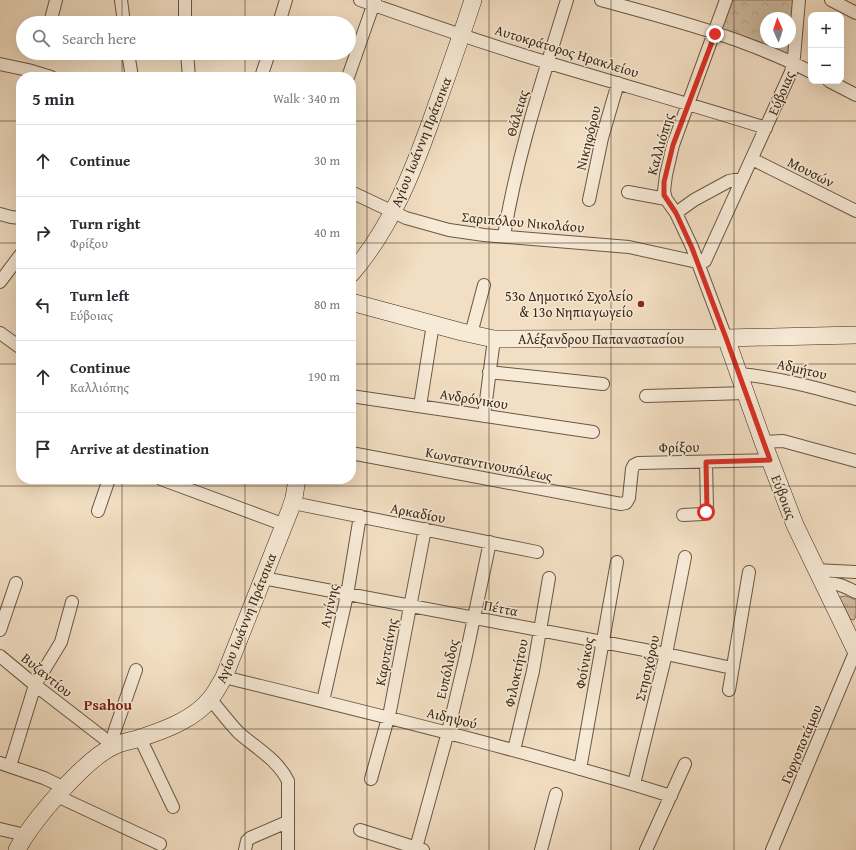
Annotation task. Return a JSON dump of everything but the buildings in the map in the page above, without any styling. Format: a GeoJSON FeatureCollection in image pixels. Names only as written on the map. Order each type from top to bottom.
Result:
{"type":"FeatureCollection","features":[{"type":"Feature","properties":{"kind":"main road","name":"Αγίου Ιωάννη Πράτσικα"},"geometry":{"type":"LineString","coordinates":[[356,268],[371,250],[386,225],[420,152],[473,0]]}},
{"type":"Feature","properties":{"kind":"main road","name":"Αλέξανδρου Παπαναστασίου"},"geometry":{"type":"LineString","coordinates":[[356,303],[494,339],[726,338],[856,335]]}},
{"type":"Feature","properties":{"kind":"main road","name":"Εύβοιας"},"geometry":{"type":"LineString","coordinates":[[726,338],[795,526],[856,650]]}},
{"type":"Feature","properties":{"kind":"main road","name":"Αγίου Ιωάννη Πράτσικα"},"geometry":{"type":"LineString","coordinates":[[17,850],[25,835],[61,792],[93,759],[114,746],[140,738],[187,718],[210,699],[224,677],[285,525],[296,484]]}},
{"type":"Feature","properties":{"kind":"street"},"geometry":{"type":"LineString","coordinates":[[52,16],[56,0]]}},
{"type":"Feature","properties":{"kind":"street"},"geometry":{"type":"LineString","coordinates":[[121,0],[123,16]]}},
{"type":"Feature","properties":{"kind":"street"},"geometry":{"type":"LineString","coordinates":[[185,0],[185,16]]}},
{"type":"Feature","properties":{"kind":"street"},"geometry":{"type":"LineString","coordinates":[[281,16],[286,0]]}},
{"type":"Feature","properties":{"kind":"street","name":"Αυτοκράτορος Ηρακλείου"},"geometry":{"type":"LineString","coordinates":[[360,0],[374,2],[461,35],[766,128]]}},
{"type":"Feature","properties":{"kind":"street","name":"Θάλειας"},"geometry":{"type":"LineString","coordinates":[[504,236],[509,204],[531,117],[567,0]]}},
{"type":"Feature","properties":{"kind":"street"},"geometry":{"type":"LineString","coordinates":[[601,0],[770,52],[808,70]]}},
{"type":"Feature","properties":{"kind":"street","name":"Καλλιόπης"},"geometry":{"type":"LineString","coordinates":[[666,199],[664,191],[666,175],[673,145],[715,34],[726,0]]}},
{"type":"Feature","properties":{"kind":"street","name":"Εύβοιας"},"geometry":{"type":"LineString","coordinates":[[698,262],[705,261],[707,259],[788,82],[793,63],[798,0]]}},
{"type":"Feature","properties":{"kind":"street"},"geometry":{"type":"LineString","coordinates":[[830,0],[856,13]]}},
{"type":"Feature","properties":{"kind":"street"},"geometry":{"type":"LineString","coordinates":[[356,54],[374,2]]}},
{"type":"Feature","properties":{"kind":"street"},"geometry":{"type":"LineString","coordinates":[[129,60],[131,72]]}},
{"type":"Feature","properties":{"kind":"street"},"geometry":{"type":"LineString","coordinates":[[188,60],[189,72]]}},
{"type":"Feature","properties":{"kind":"street"},"geometry":{"type":"LineString","coordinates":[[263,72],[267,60]]}},
{"type":"Feature","properties":{"kind":"street"},"geometry":{"type":"LineString","coordinates":[[350,72],[354,60]]}},
{"type":"Feature","properties":{"kind":"street"},"geometry":{"type":"LineString","coordinates":[[0,64],[34,72]]}},
{"type":"Feature","properties":{"kind":"street","name":"Νικηφόρου"},"geometry":{"type":"LineString","coordinates":[[589,200],[602,138],[618,83]]}},
{"type":"Feature","properties":{"kind":"street"},"geometry":{"type":"LineString","coordinates":[[835,84],[856,95]]}},
{"type":"Feature","properties":{"kind":"street","name":"Μουσών"},"geometry":{"type":"LineString","coordinates":[[752,159],[856,211]]}},
{"type":"Feature","properties":{"kind":"street"},"geometry":{"type":"LineString","coordinates":[[676,213],[694,200],[729,181],[742,180]]}},
{"type":"Feature","properties":{"kind":"street"},"geometry":{"type":"LineString","coordinates":[[628,192],[666,199],[676,213],[698,262],[726,338]]}},
{"type":"Feature","properties":{"kind":"street","name":"Σαριπόλου Νικολάου"},"geometry":{"type":"LineString","coordinates":[[356,194],[418,222],[449,230],[629,246],[698,262]]}},
{"type":"Feature","properties":{"kind":"street"},"geometry":{"type":"LineString","coordinates":[[0,214],[10,218],[16,218]]}},
{"type":"Feature","properties":{"kind":"street"},"geometry":{"type":"LineString","coordinates":[[0,282],[16,261]]}},
{"type":"Feature","properties":{"kind":"street"},"geometry":{"type":"LineString","coordinates":[[471,334],[484,285]]}},
{"type":"Feature","properties":{"kind":"street"},"geometry":{"type":"LineString","coordinates":[[420,406],[433,324]]}},
{"type":"Feature","properties":{"kind":"street"},"geometry":{"type":"LineString","coordinates":[[0,336],[16,345]]}},
{"type":"Feature","properties":{"kind":"street"},"geometry":{"type":"LineString","coordinates":[[484,416],[494,339]]}},
{"type":"Feature","properties":{"kind":"street"},"geometry":{"type":"LineString","coordinates":[[489,372],[603,384]]}},
{"type":"Feature","properties":{"kind":"street","name":"Αδμήτου"},"geometry":{"type":"LineString","coordinates":[[740,374],[790,381],[856,399]]}},
{"type":"Feature","properties":{"kind":"street"},"geometry":{"type":"LineString","coordinates":[[646,396],[746,393]]}},
{"type":"Feature","properties":{"kind":"street","name":"Ανδρόνικου"},"geometry":{"type":"LineString","coordinates":[[356,397],[593,432]]}},
{"type":"Feature","properties":{"kind":"street"},"geometry":{"type":"LineString","coordinates":[[763,442],[783,441],[856,461]]}},
{"type":"Feature","properties":{"kind":"street","name":"Κωνσταντινουπόλεως"},"geometry":{"type":"LineString","coordinates":[[356,455],[621,504]]}},
{"type":"Feature","properties":{"kind":"street","name":"Φρίξου"},"geometry":{"type":"LineString","coordinates":[[621,504],[626,503],[629,498],[632,469],[634,465],[638,463],[770,460]]}},
{"type":"Feature","properties":{"kind":"street"},"geometry":{"type":"LineString","coordinates":[[683,515],[703,514],[707,509],[706,462]]}},
{"type":"Feature","properties":{"kind":"street"},"geometry":{"type":"LineString","coordinates":[[98,511],[107,484]]}},
{"type":"Feature","properties":{"kind":"street"},"geometry":{"type":"LineString","coordinates":[[178,484],[285,525]]}},
{"type":"Feature","properties":{"kind":"street","name":"Αρκαδίου"},"geometry":{"type":"LineString","coordinates":[[292,503],[537,552]]}},
{"type":"Feature","properties":{"kind":"street","name":"Αιγίνης"},"geometry":{"type":"LineString","coordinates":[[323,701],[347,595],[360,516]]}},
{"type":"Feature","properties":{"kind":"street","name":"Καρυταίνης"},"geometry":{"type":"LineString","coordinates":[[371,779],[388,718],[425,530]]}},
{"type":"Feature","properties":{"kind":"street","name":"Ευπόλιδος"},"geometry":{"type":"LineString","coordinates":[[420,849],[474,619],[490,542]]}},
{"type":"Feature","properties":{"kind":"street","name":"Στησιχόρου"},"geometry":{"type":"LineString","coordinates":[[634,784],[666,654],[685,557]]}},
{"type":"Feature","properties":{"kind":"street","name":"Φοίνικος"},"geometry":{"type":"LineString","coordinates":[[580,769],[617,562]]}},
{"type":"Feature","properties":{"kind":"street"},"geometry":{"type":"LineString","coordinates":[[729,690],[749,572]]}},
{"type":"Feature","properties":{"kind":"street"},"geometry":{"type":"LineString","coordinates":[[819,577],[856,572]]}},
{"type":"Feature","properties":{"kind":"street"},"geometry":{"type":"LineString","coordinates":[[819,577],[856,592]]}},
{"type":"Feature","properties":{"kind":"street","name":"Πέττα"},"geometry":{"type":"LineString","coordinates":[[263,578],[666,654],[732,668]]}},
{"type":"Feature","properties":{"kind":"street","name":"Φιλοκτήτου"},"geometry":{"type":"LineString","coordinates":[[514,750],[533,671],[549,578]]}},
{"type":"Feature","properties":{"kind":"street"},"geometry":{"type":"LineString","coordinates":[[0,630],[16,583]]}},
{"type":"Feature","properties":{"kind":"street"},"geometry":{"type":"LineString","coordinates":[[72,602],[61,642],[35,685],[5,764],[44,778],[61,792],[160,844]]}},
{"type":"Feature","properties":{"kind":"street","name":"Γοργοποτάμου"},"geometry":{"type":"LineString","coordinates":[[772,850],[856,650]]}},
{"type":"Feature","properties":{"kind":"street","name":"Βυζαντίου"},"geometry":{"type":"LineString","coordinates":[[0,656],[114,746]]}},
{"type":"Feature","properties":{"kind":"street"},"geometry":{"type":"LineString","coordinates":[[114,746],[114,733],[136,670]]}},
{"type":"Feature","properties":{"kind":"street","name":"Αιδηψού"},"geometry":{"type":"LineString","coordinates":[[224,677],[448,732],[634,784],[671,796]]}},
{"type":"Feature","properties":{"kind":"street"},"geometry":{"type":"LineString","coordinates":[[210,699],[238,732],[277,765],[288,781],[288,850]]}},
{"type":"Feature","properties":{"kind":"street"},"geometry":{"type":"LineString","coordinates":[[140,738],[173,807]]}},
{"type":"Feature","properties":{"kind":"street"},"geometry":{"type":"LineString","coordinates":[[646,850],[685,764]]}},
{"type":"Feature","properties":{"kind":"street"},"geometry":{"type":"LineString","coordinates":[[541,850],[556,794]]}},
{"type":"Feature","properties":{"kind":"street"},"geometry":{"type":"LineString","coordinates":[[245,850],[247,842],[250,838],[288,822]]}},
{"type":"Feature","properties":{"kind":"street"},"geometry":{"type":"LineString","coordinates":[[0,829],[25,835]]}},
{"type":"Feature","properties":{"kind":"street"},"geometry":{"type":"LineString","coordinates":[[360,830],[420,849]]}},
{"type":"Feature","properties":{"kind":"green space"},"geometry":{"type":"Polygon","coordinates":[[[729,0],[794,0],[793,12],[760,12],[760,46],[718,31],[729,0]]]}},
{"type":"Feature","properties":{"kind":"green space"},"geometry":{"type":"Polygon","coordinates":[[[767,48],[791,48],[790,56],[767,48]]]}},
{"type":"Feature","properties":{"kind":"green space"},"geometry":{"type":"Polygon","coordinates":[[[846,596],[856,600],[856,616],[854,620],[850,619],[839,597],[846,596]]]}},
{"type":"Feature","properties":{"kind":"place","name":"53ο Δημοτικό Σχολείο & 13ο Νηπιαγωγείο"},"geometry":{"type":"Point","coordinates":[641,304]}},
{"type":"Feature","properties":{"kind":"district","name":"Psahou"},"geometry":{"type":"Point","coordinates":[108,704]}},
{"type":"Feature","properties":{"kind":"route"},"geometry":{"type":"LineString","coordinates":[[706,512],[706,462],[770,460],[740,374],[692,248],[676,213],[664,195],[664,182],[673,145],[715,34]]}}]}
